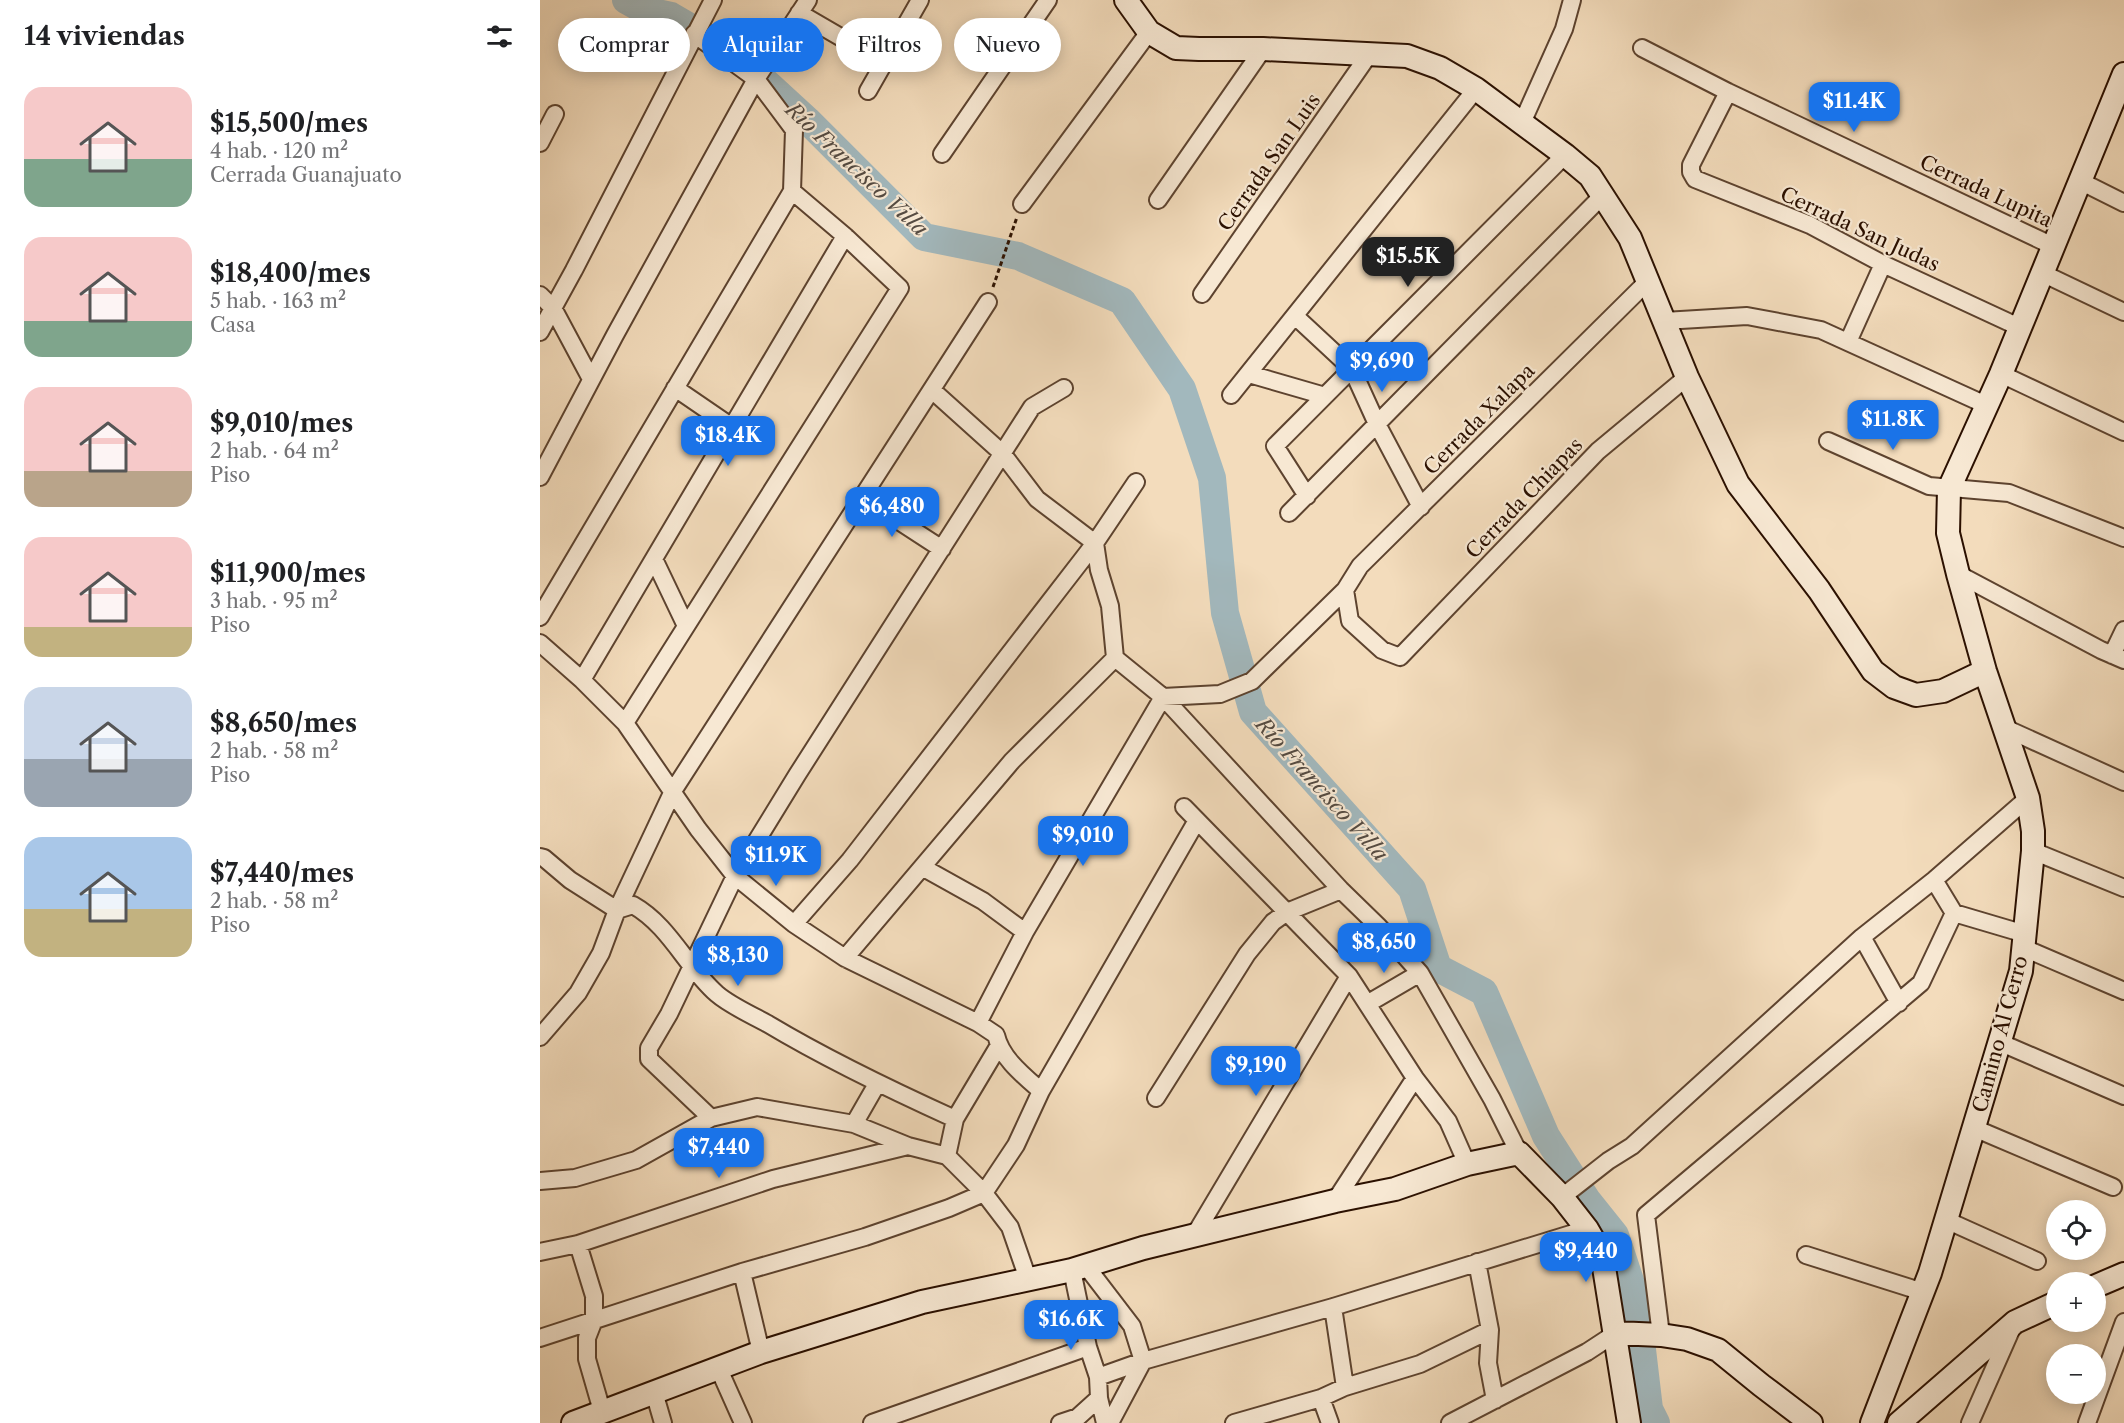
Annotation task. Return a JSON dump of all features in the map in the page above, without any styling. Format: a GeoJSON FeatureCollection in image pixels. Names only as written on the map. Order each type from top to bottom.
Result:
{"type":"FeatureCollection","features":[{"type":"Feature","properties":{"kind":"main road"},"geometry":{"type":"LineString","coordinates":[[1126,0],[1149,32],[1176,48],[1263,49],[1407,56],[1440,68],[1476,89],[1565,155],[1590,177],[1630,238],[1687,377],[1738,484],[1819,590],[1873,671],[1894,687],[1916,695],[1943,691],[1985,670]]}},
{"type":"Feature","properties":{"kind":"main road"},"geometry":{"type":"LineString","coordinates":[[1949,489],[2001,374],[2080,181],[2119,102],[2124,74]]}},
{"type":"Feature","properties":{"kind":"main road","name":"Camino Al Cerro"},"geometry":{"type":"LineString","coordinates":[[1872,1423],[1923,1292],[2021,970],[2033,851],[2033,831],[2028,798],[1985,670],[1948,532],[1949,489]]}},
{"type":"Feature","properties":{"kind":"main road"},"geometry":{"type":"LineString","coordinates":[[573,1423],[761,1352],[922,1302],[1079,1268],[1143,1248],[1335,1201],[1395,1189],[1467,1164],[1519,1153],[1562,1197],[1587,1229],[1602,1255],[1629,1423]]}},
{"type":"Feature","properties":{"kind":"main road"},"geometry":{"type":"LineString","coordinates":[[2106,1282],[2124,1274]]}},
{"type":"Feature","properties":{"kind":"main road"},"geometry":{"type":"LineString","coordinates":[[1899,1423],[2015,1322],[2046,1308]]}},
{"type":"Feature","properties":{"kind":"main road"},"geometry":{"type":"LineString","coordinates":[[1616,1333],[1687,1339],[1718,1350],[1811,1423]]}},
{"type":"Feature","properties":{"kind":"street"},"geometry":{"type":"LineString","coordinates":[[540,332],[712,0]]}},
{"type":"Feature","properties":{"kind":"street"},"geometry":{"type":"LineString","coordinates":[[910,18],[920,0]]}},
{"type":"Feature","properties":{"kind":"street"},"geometry":{"type":"LineString","coordinates":[[942,154],[1048,0]]}},
{"type":"Feature","properties":{"kind":"street"},"geometry":{"type":"LineString","coordinates":[[1522,123],[1564,29],[1567,2]]}},
{"type":"Feature","properties":{"kind":"street"},"geometry":{"type":"LineString","coordinates":[[540,477],[591,379],[756,79],[803,7],[836,30]]}},
{"type":"Feature","properties":{"kind":"street"},"geometry":{"type":"LineString","coordinates":[[1022,204],[1149,32]]}},
{"type":"Feature","properties":{"kind":"street"},"geometry":{"type":"LineString","coordinates":[[540,617],[792,191],[794,130],[756,79],[694,34]]}},
{"type":"Feature","properties":{"kind":"street","name":"Cerrada Lupita"},"geometry":{"type":"LineString","coordinates":[[1642,48],[1728,92],[2053,246]]}},
{"type":"Feature","properties":{"kind":"street"},"geometry":{"type":"LineString","coordinates":[[1158,200],[1263,49]]}},
{"type":"Feature","properties":{"kind":"street","name":"Cerrada San Luis"},"geometry":{"type":"LineString","coordinates":[[1202,294],[1370,53]]}},
{"type":"Feature","properties":{"kind":"street"},"geometry":{"type":"LineString","coordinates":[[868,91],[880,72]]}},
{"type":"Feature","properties":{"kind":"street"},"geometry":{"type":"LineString","coordinates":[[1231,395],[1476,89]]}},
{"type":"Feature","properties":{"kind":"street","name":"Cerrada San Judas"},"geometry":{"type":"LineString","coordinates":[[1728,92],[1691,165],[1691,172],[1695,179],[1810,225],[1883,264],[2019,327]]}},
{"type":"Feature","properties":{"kind":"street"},"geometry":{"type":"LineString","coordinates":[[540,143],[555,114]]}},
{"type":"Feature","properties":{"kind":"street"},"geometry":{"type":"LineString","coordinates":[[1307,496],[1275,446],[1565,155]]}},
{"type":"Feature","properties":{"kind":"street"},"geometry":{"type":"LineString","coordinates":[[2080,181],[2124,203]]}},
{"type":"Feature","properties":{"kind":"street"},"geometry":{"type":"LineString","coordinates":[[625,723],[900,288],[845,236],[792,191]]}},
{"type":"Feature","properties":{"kind":"street"},"geometry":{"type":"LineString","coordinates":[[1289,513],[1603,195]]}},
{"type":"Feature","properties":{"kind":"street"},"geometry":{"type":"LineString","coordinates":[[582,680],[845,236]]}},
{"type":"Feature","properties":{"kind":"street"},"geometry":{"type":"LineString","coordinates":[[1848,342],[1883,264]]}},
{"type":"Feature","properties":{"kind":"street"},"geometry":{"type":"LineString","coordinates":[[2042,273],[2124,312]]}},
{"type":"Feature","properties":{"kind":"street","name":"Cerrada Xalapa"},"geometry":{"type":"LineString","coordinates":[[1163,697],[1220,694],[1252,681],[1345,590],[1360,567],[1648,281]]}},
{"type":"Feature","properties":{"kind":"street"},"geometry":{"type":"LineString","coordinates":[[540,295],[553,308],[591,379]]}},
{"type":"Feature","properties":{"kind":"street"},"geometry":{"type":"LineString","coordinates":[[540,1037],[578,993],[601,953],[617,910],[674,791],[988,302]]}},
{"type":"Feature","properties":{"kind":"street"},"geometry":{"type":"LineString","coordinates":[[1295,316],[1352,369],[1377,424],[1421,507]]}},
{"type":"Feature","properties":{"kind":"street"},"geometry":{"type":"LineString","coordinates":[[1665,321],[1747,316],[1821,330],[1986,405]]}},
{"type":"Feature","properties":{"kind":"street"},"geometry":{"type":"LineString","coordinates":[[1249,374],[1325,396]]}},
{"type":"Feature","properties":{"kind":"street"},"geometry":{"type":"LineString","coordinates":[[2001,374],[2124,432]]}},
{"type":"Feature","properties":{"kind":"street","name":"Cerrada Chiapas"},"geometry":{"type":"LineString","coordinates":[[1345,590],[1350,621],[1382,650],[1400,657],[1598,451],[1687,377]]}},
{"type":"Feature","properties":{"kind":"street"},"geometry":{"type":"LineString","coordinates":[[675,388],[732,427]]}},
{"type":"Feature","properties":{"kind":"street"},"geometry":{"type":"LineString","coordinates":[[711,1118],[649,1059],[649,1048],[669,1014],[735,876],[1032,407],[1064,388]]}},
{"type":"Feature","properties":{"kind":"street"},"geometry":{"type":"LineString","coordinates":[[932,390],[1002,453],[1037,499],[1095,543],[1099,570],[1110,606],[1115,658],[1163,697],[1420,973],[1492,1099],[1519,1153]]}},
{"type":"Feature","properties":{"kind":"street"},"geometry":{"type":"LineString","coordinates":[[1828,441],[1929,486],[2009,493],[2124,538]]}},
{"type":"Feature","properties":{"kind":"street"},"geometry":{"type":"LineString","coordinates":[[794,924],[850,860],[1095,543],[1136,482]]}},
{"type":"Feature","properties":{"kind":"street"},"geometry":{"type":"LineString","coordinates":[[862,497],[942,549]]}},
{"type":"Feature","properties":{"kind":"street"},"geometry":{"type":"LineString","coordinates":[[654,559],[686,626]]}},
{"type":"Feature","properties":{"kind":"street"},"geometry":{"type":"LineString","coordinates":[[1958,574],[2118,657],[2124,630]]}},
{"type":"Feature","properties":{"kind":"street"},"geometry":{"type":"LineString","coordinates":[[540,644],[582,680],[625,723],[698,829],[735,876],[794,924],[845,958],[978,1023],[996,1035],[998,1047],[1041,1091]]}},
{"type":"Feature","properties":{"kind":"street"},"geometry":{"type":"LineString","coordinates":[[845,958],[1012,761],[1115,658]]}},
{"type":"Feature","properties":{"kind":"street"},"geometry":{"type":"LineString","coordinates":[[978,1023],[1025,932],[1163,697]]}},
{"type":"Feature","properties":{"kind":"street"},"geometry":{"type":"LineString","coordinates":[[2005,728],[2124,782]]}},
{"type":"Feature","properties":{"kind":"street"},"geometry":{"type":"LineString","coordinates":[[1562,1197],[1608,1161],[1632,1146],[1862,937],[1934,880],[2028,798]]}},
{"type":"Feature","properties":{"kind":"street"},"geometry":{"type":"LineString","coordinates":[[1184,807],[1196,822],[1348,976],[1415,1078],[1448,1121],[1467,1164]]}},
{"type":"Feature","properties":{"kind":"street"},"geometry":{"type":"LineString","coordinates":[[540,1338],[742,1272],[875,1233],[949,1208],[984,1193],[1016,1145],[1041,1091],[1196,822]]}},
{"type":"Feature","properties":{"kind":"street"},"geometry":{"type":"LineString","coordinates":[[2033,851],[2124,888]]}},
{"type":"Feature","properties":{"kind":"street"},"geometry":{"type":"LineString","coordinates":[[540,857],[570,880],[617,910],[633,905],[644,911],[659,923],[717,995],[877,1083],[955,1119]]}},
{"type":"Feature","properties":{"kind":"street"},"geometry":{"type":"LineString","coordinates":[[922,867],[983,901],[1025,932]]}},
{"type":"Feature","properties":{"kind":"street"},"geometry":{"type":"LineString","coordinates":[[1934,880],[1954,913],[2024,941],[2124,991]]}},
{"type":"Feature","properties":{"kind":"street"},"geometry":{"type":"LineString","coordinates":[[1156,1098],[1247,954],[1273,922],[1287,912],[1341,890]]}},
{"type":"Feature","properties":{"kind":"street"},"geometry":{"type":"LineString","coordinates":[[1661,1335],[1646,1215],[1922,984],[1954,913]]}},
{"type":"Feature","properties":{"kind":"street"},"geometry":{"type":"LineString","coordinates":[[1862,937],[1899,1003]]}},
{"type":"Feature","properties":{"kind":"street"},"geometry":{"type":"LineString","coordinates":[[1367,1004],[1420,973]]}},
{"type":"Feature","properties":{"kind":"street"},"geometry":{"type":"LineString","coordinates":[[1194,1236],[1348,976]]}},
{"type":"Feature","properties":{"kind":"street"},"geometry":{"type":"LineString","coordinates":[[1999,1042],[2124,1096]]}},
{"type":"Feature","properties":{"kind":"street"},"geometry":{"type":"LineString","coordinates":[[947,1156],[955,1119],[998,1047]]}},
{"type":"Feature","properties":{"kind":"street"},"geometry":{"type":"LineString","coordinates":[[1335,1201],[1415,1078]]}},
{"type":"Feature","properties":{"kind":"street"},"geometry":{"type":"LineString","coordinates":[[854,1124],[877,1083]]}},
{"type":"Feature","properties":{"kind":"street"},"geometry":{"type":"LineString","coordinates":[[540,1181],[575,1178],[636,1160],[711,1118],[757,1107],[854,1124],[908,1146],[947,1156],[984,1193],[1010,1227],[1028,1280]]}},
{"type":"Feature","properties":{"kind":"street"},"geometry":{"type":"LineString","coordinates":[[1974,1128],[2113,1187]]}},
{"type":"Feature","properties":{"kind":"street"},"geometry":{"type":"LineString","coordinates":[[540,1252],[578,1244],[773,1179],[908,1146]]}},
{"type":"Feature","properties":{"kind":"street"},"geometry":{"type":"LineString","coordinates":[[1946,1220],[2037,1261]]}},
{"type":"Feature","properties":{"kind":"street"},"geometry":{"type":"LineString","coordinates":[[1098,1377],[1143,1361],[1333,1307],[1587,1229]]}},
{"type":"Feature","properties":{"kind":"street"},"geometry":{"type":"LineString","coordinates":[[578,1244],[594,1296],[594,1320],[587,1338],[586,1359],[602,1411]]}},
{"type":"Feature","properties":{"kind":"street"},"geometry":{"type":"LineString","coordinates":[[1806,1255],[1923,1292]]}},
{"type":"Feature","properties":{"kind":"street"},"geometry":{"type":"LineString","coordinates":[[1477,1262],[1490,1330],[1488,1363],[1495,1400]]}},
{"type":"Feature","properties":{"kind":"street"},"geometry":{"type":"LineString","coordinates":[[1079,1268],[1088,1347],[1098,1377],[1098,1398],[1105,1423]]}},
{"type":"Feature","properties":{"kind":"street"},"geometry":{"type":"LineString","coordinates":[[1079,1268],[1132,1326],[1143,1361],[1110,1423]]}},
{"type":"Feature","properties":{"kind":"street"},"geometry":{"type":"LineString","coordinates":[[742,1272],[761,1352]]}},
{"type":"Feature","properties":{"kind":"street"},"geometry":{"type":"LineString","coordinates":[[1333,1307],[1345,1387]]}},
{"type":"Feature","properties":{"kind":"street"},"geometry":{"type":"LineString","coordinates":[[1970,1423],[2015,1322]]}},
{"type":"Feature","properties":{"kind":"street"},"geometry":{"type":"LineString","coordinates":[[2087,1423],[2124,1322]]}},
{"type":"Feature","properties":{"kind":"street"},"geometry":{"type":"LineString","coordinates":[[1234,1423],[1321,1398],[1345,1387],[1420,1364],[1490,1330]]}},
{"type":"Feature","properties":{"kind":"street"},"geometry":{"type":"LineString","coordinates":[[1450,1423],[1587,1352],[1616,1333]]}},
{"type":"Feature","properties":{"kind":"street"},"geometry":{"type":"LineString","coordinates":[[872,1423],[1088,1347]]}},
{"type":"Feature","properties":{"kind":"street"},"geometry":{"type":"LineString","coordinates":[[718,1367],[743,1423]]}},
{"type":"Feature","properties":{"kind":"street"},"geometry":{"type":"LineString","coordinates":[[654,1392],[663,1423]]}},
{"type":"Feature","properties":{"kind":"street"},"geometry":{"type":"LineString","coordinates":[[1060,1423],[1078,1417],[1098,1398]]}},
{"type":"Feature","properties":{"kind":"street"},"geometry":{"type":"LineString","coordinates":[[1321,1398],[1330,1423]]}},
{"type":"Feature","properties":{"kind":"path"},"geometry":{"type":"LineString","coordinates":[[988,302],[1022,204]]}},
{"type":"Feature","properties":{"kind":"waterway","name":"Río Francisco Villa"},"geometry":{"type":"LineString","coordinates":[[626,0],[644,10],[671,16],[733,52],[807,120],[924,237],[1018,256],[1122,301],[1182,389],[1212,478],[1225,613],[1253,712],[1412,889],[1438,968],[1484,992],[1546,1136],[1587,1200],[1615,1235],[1636,1299],[1649,1409],[1656,1423]]}}]}
